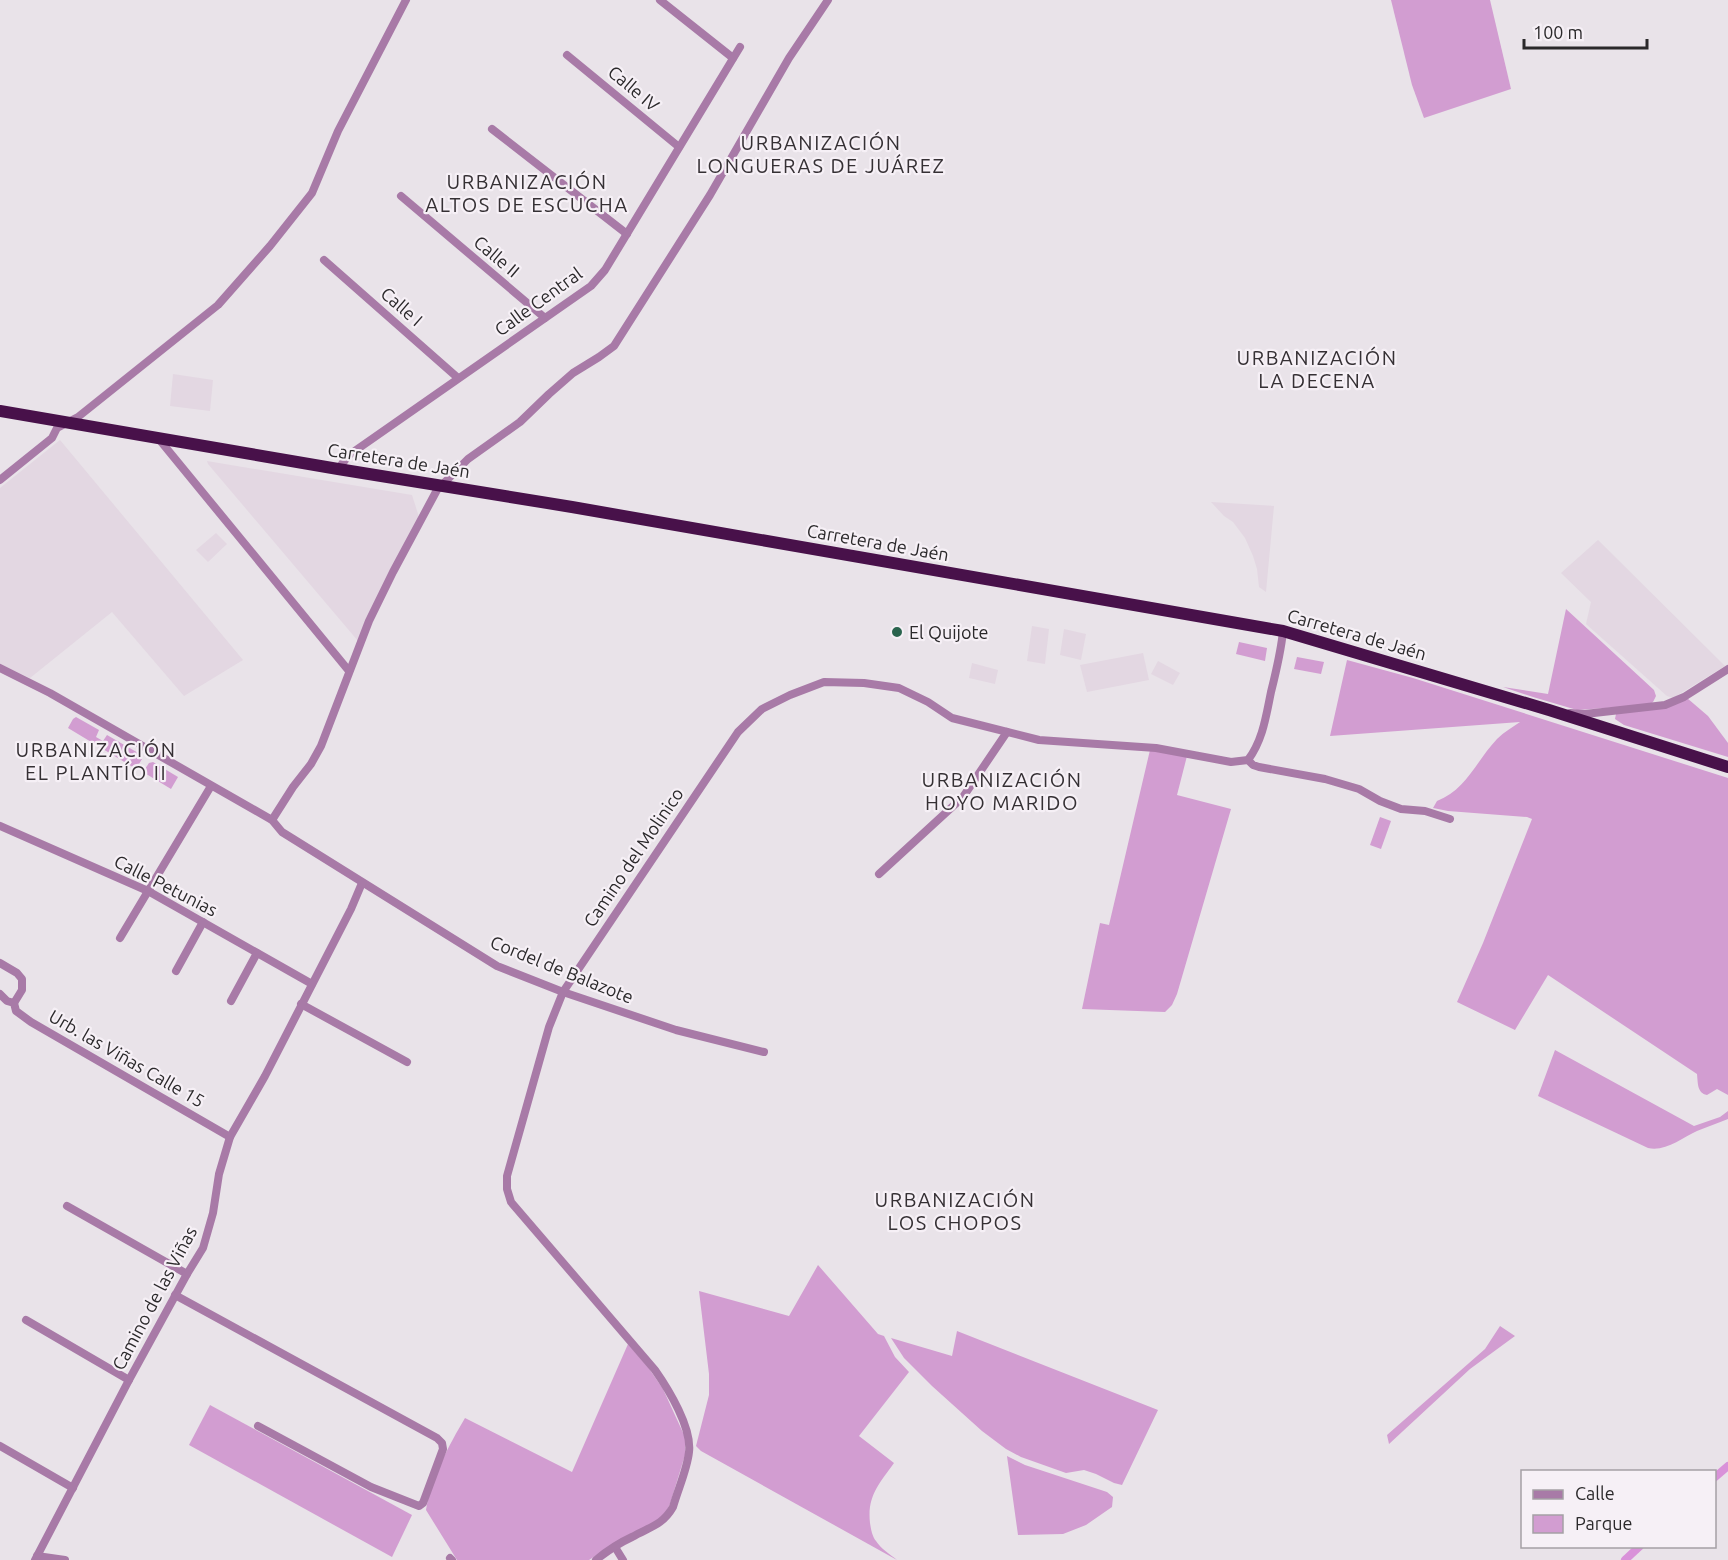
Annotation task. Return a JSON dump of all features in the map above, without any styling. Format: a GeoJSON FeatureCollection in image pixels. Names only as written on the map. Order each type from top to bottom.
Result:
{"type":"FeatureCollection","features":[{"type":"Feature","properties":{"kind":"highway","name":"Carretera de Jaén"},"geometry":{"type":"LineString","coordinates":[[4,412],[62,425],[158,438],[442,485],[1284,631],[1728,767]]}},
{"type":"Feature","properties":{"kind":"street"},"geometry":{"type":"LineString","coordinates":[[0,480],[52,438],[62,425],[78,417],[218,305],[270,246],[312,194],[338,131],[406,0]]}},
{"type":"Feature","properties":{"kind":"street"},"geometry":{"type":"LineString","coordinates":[[660,0],[733,57]]}},
{"type":"Feature","properties":{"kind":"street"},"geometry":{"type":"LineString","coordinates":[[272,820],[321,746],[369,621],[437,490],[468,459],[520,422],[573,373],[614,346],[710,195],[789,58],[828,0]]}},
{"type":"Feature","properties":{"kind":"street","name":"Calle Central"},"geometry":{"type":"LineString","coordinates":[[338,469],[349,455],[591,286],[605,270],[740,47]]}},
{"type":"Feature","properties":{"kind":"street","name":"Calle IV"},"geometry":{"type":"LineString","coordinates":[[567,55],[679,147]]}},
{"type":"Feature","properties":{"kind":"street"},"geometry":{"type":"LineString","coordinates":[[492,129],[627,234]]}},
{"type":"Feature","properties":{"kind":"street","name":"Calle II"},"geometry":{"type":"LineString","coordinates":[[401,196],[545,318]]}},
{"type":"Feature","properties":{"kind":"street","name":"Calle I"},"geometry":{"type":"LineString","coordinates":[[324,260],[459,378]]}},
{"type":"Feature","properties":{"kind":"street"},"geometry":{"type":"LineString","coordinates":[[158,438],[349,671]]}},
{"type":"Feature","properties":{"kind":"street"},"geometry":{"type":"LineString","coordinates":[[1248,760],[1262,736],[1284,631]]}},
{"type":"Feature","properties":{"kind":"street","name":"Cordel de Balazote"},"geometry":{"type":"LineString","coordinates":[[0,668],[50,693],[272,820],[282,832],[497,966],[563,992],[676,1030],[764,1052]]}},
{"type":"Feature","properties":{"kind":"street"},"geometry":{"type":"LineString","coordinates":[[1549,711],[1585,714],[1665,705],[1683,697],[1728,669]]}},
{"type":"Feature","properties":{"kind":"street","name":"Camino del Molinico"},"geometry":{"type":"LineString","coordinates":[[596,1560],[662,1521],[668,1515],[673,1507],[689,1454],[690,1440],[655,1370],[519,1214],[511,1202],[507,1189],[507,1176],[549,1027],[563,992],[738,732],[762,709],[824,682],[864,683],[899,688],[928,702],[952,718],[1039,740],[1156,748],[1231,762],[1248,760],[1259,767],[1325,779],[1359,789],[1401,809],[1425,811],[1450,819]]}},
{"type":"Feature","properties":{"kind":"street"},"geometry":{"type":"LineString","coordinates":[[879,873],[963,797],[1007,732]]}},
{"type":"Feature","properties":{"kind":"street"},"geometry":{"type":"LineString","coordinates":[[120,938],[211,786]]}},
{"type":"Feature","properties":{"kind":"street","name":"Calle Petunias"},"geometry":{"type":"LineString","coordinates":[[0,826],[148,891],[312,984]]}},
{"type":"Feature","properties":{"kind":"street","name":"Camino de las Viñas"},"geometry":{"type":"LineString","coordinates":[[36,1558],[129,1380],[202,1248],[213,1213],[219,1174],[230,1137],[265,1076],[351,909],[362,883]]}},
{"type":"Feature","properties":{"kind":"street"},"geometry":{"type":"LineString","coordinates":[[176,971],[203,922]]}},
{"type":"Feature","properties":{"kind":"street"},"geometry":{"type":"LineString","coordinates":[[231,1001],[257,953]]}},
{"type":"Feature","properties":{"kind":"street"},"geometry":{"type":"LineString","coordinates":[[0,963],[22,979],[22,990],[14,1003]]}},
{"type":"Feature","properties":{"kind":"street","name":"Urb. las Viñas Calle 15"},"geometry":{"type":"LineString","coordinates":[[0,994],[14,1003],[16,1011],[31,1022],[230,1137]]}},
{"type":"Feature","properties":{"kind":"street"},"geometry":{"type":"LineString","coordinates":[[302,1004],[407,1062]]}},
{"type":"Feature","properties":{"kind":"street"},"geometry":{"type":"LineString","coordinates":[[67,1206],[187,1274]]}},
{"type":"Feature","properties":{"kind":"street"},"geometry":{"type":"LineString","coordinates":[[176,1295],[437,1438],[442,1443],[443,1449],[423,1503],[419,1506],[371,1487],[258,1426]]}},
{"type":"Feature","properties":{"kind":"street"},"geometry":{"type":"LineString","coordinates":[[26,1320],[129,1380]]}},
{"type":"Feature","properties":{"kind":"street"},"geometry":{"type":"LineString","coordinates":[[0,1446],[73,1488]]}},
{"type":"Feature","properties":{"kind":"street"},"geometry":{"type":"LineString","coordinates":[[615,1547],[623,1560]]}},
{"type":"Feature","properties":{"kind":"street"},"geometry":{"type":"LineString","coordinates":[[36,1558],[65,1560]]}},
{"type":"Feature","properties":{"kind":"shaded area"},"geometry":{"type":"Polygon","coordinates":[[[173,374],[213,380],[210,411],[170,406],[173,374]]]}},
{"type":"Feature","properties":{"kind":"shaded area"},"geometry":{"type":"Polygon","coordinates":[[[60,440],[243,660],[184,696],[112,612],[30,678],[0,664],[0,488],[60,440]]]}},
{"type":"Feature","properties":{"kind":"shaded area"},"geometry":{"type":"Polygon","coordinates":[[[207,461],[412,495],[419,517],[358,641],[208,464],[207,461]]]}},
{"type":"Feature","properties":{"kind":"shaded area"},"geometry":{"type":"Polygon","coordinates":[[[1211,502],[1274,506],[1266,592],[1259,587],[1257,569],[1245,538],[1233,522],[1211,502]]]}},
{"type":"Feature","properties":{"kind":"shaded area"},"geometry":{"type":"Polygon","coordinates":[[[216,533],[227,544],[208,562],[196,550],[216,533]]]}},
{"type":"Feature","properties":{"kind":"shaded area"},"geometry":{"type":"Polygon","coordinates":[[[1598,540],[1725,666],[1673,698],[1667,696],[1586,624],[1591,602],[1561,573],[1598,540]]]}},
{"type":"Feature","properties":{"kind":"shaded area"},"geometry":{"type":"Polygon","coordinates":[[[1032,626],[1049,629],[1045,664],[1027,661],[1032,626]]]}},
{"type":"Feature","properties":{"kind":"shaded area"},"geometry":{"type":"Polygon","coordinates":[[[1064,629],[1086,634],[1081,660],[1060,655],[1064,629]]]}},
{"type":"Feature","properties":{"kind":"shaded area"},"geometry":{"type":"Polygon","coordinates":[[[1143,653],[1149,680],[1087,692],[1080,665],[1143,653]]]}},
{"type":"Feature","properties":{"kind":"shaded area"},"geometry":{"type":"Polygon","coordinates":[[[1158,661],[1180,673],[1173,685],[1151,674],[1158,661]]]}},
{"type":"Feature","properties":{"kind":"shaded area"},"geometry":{"type":"Polygon","coordinates":[[[972,663],[998,670],[995,684],[969,678],[972,663]]]}},
{"type":"Feature","properties":{"kind":"green space"},"geometry":{"type":"Polygon","coordinates":[[[1391,0],[1490,0],[1511,89],[1424,118],[1412,85],[1391,0]]]}},
{"type":"Feature","properties":{"kind":"green space"},"geometry":{"type":"Polygon","coordinates":[[[1566,609],[1654,690],[1656,696],[1653,702],[1649,705],[1577,710],[1503,687],[1548,694],[1566,609]]]}},
{"type":"Feature","properties":{"kind":"green space"},"geometry":{"type":"Polygon","coordinates":[[[1239,642],[1267,648],[1265,661],[1236,654],[1239,642]]]}},
{"type":"Feature","properties":{"kind":"green space"},"geometry":{"type":"Polygon","coordinates":[[[1297,657],[1324,662],[1321,674],[1294,669],[1297,657]]]}},
{"type":"Feature","properties":{"kind":"green space"},"geometry":{"type":"Polygon","coordinates":[[[1347,660],[1413,678],[1728,778],[1728,1095],[1717,1089],[1707,1095],[1701,1092],[1697,1074],[1548,975],[1515,1030],[1457,1002],[1532,819],[1433,808],[1437,801],[1456,790],[1497,739],[1520,722],[1330,736],[1347,660]]]}},
{"type":"Feature","properties":{"kind":"green space"},"geometry":{"type":"Polygon","coordinates":[[[1687,698],[1708,716],[1728,743],[1728,757],[1624,725],[1615,719],[1616,714],[1687,698]]]}},
{"type":"Feature","properties":{"kind":"green space"},"geometry":{"type":"Polygon","coordinates":[[[76,717],[99,730],[96,737],[103,741],[107,735],[140,754],[142,759],[136,769],[68,728],[76,717]]]}},
{"type":"Feature","properties":{"kind":"green space"},"geometry":{"type":"Polygon","coordinates":[[[1150,750],[1187,756],[1177,795],[1231,809],[1172,1005],[1165,1012],[1082,1009],[1100,923],[1109,925],[1150,750]]]}},
{"type":"Feature","properties":{"kind":"green space"},"geometry":{"type":"Polygon","coordinates":[[[153,762],[178,777],[171,789],[143,772],[149,763],[153,762]]]}},
{"type":"Feature","properties":{"kind":"green space"},"geometry":{"type":"Polygon","coordinates":[[[1380,817],[1391,821],[1381,849],[1370,845],[1380,817]]]}},
{"type":"Feature","properties":{"kind":"green space"},"geometry":{"type":"Polygon","coordinates":[[[1555,1050],[1694,1126],[1720,1117],[1728,1111],[1728,1119],[1667,1146],[1648,1148],[1538,1096],[1555,1050]]]}},
{"type":"Feature","properties":{"kind":"green space"},"geometry":{"type":"Polygon","coordinates":[[[818,1265],[878,1334],[884,1336],[895,1357],[909,1372],[859,1436],[894,1463],[875,1491],[870,1505],[870,1514],[875,1539],[897,1560],[701,1451],[696,1446],[709,1395],[709,1374],[699,1291],[789,1316],[818,1265]]]}},
{"type":"Feature","properties":{"kind":"green space"},"geometry":{"type":"Polygon","coordinates":[[[1500,1326],[1515,1336],[1470,1369],[1389,1444],[1387,1435],[1485,1349],[1500,1326]]]}},
{"type":"Feature","properties":{"kind":"green space"},"geometry":{"type":"Polygon","coordinates":[[[957,1331],[1158,1410],[1122,1485],[1084,1470],[1066,1473],[1021,1457],[1006,1449],[982,1431],[932,1386],[904,1358],[891,1338],[952,1356],[957,1331]]]}},
{"type":"Feature","properties":{"kind":"green space"},"geometry":{"type":"Polygon","coordinates":[[[628,1344],[663,1389],[685,1437],[685,1455],[670,1504],[662,1519],[620,1540],[589,1560],[457,1560],[426,1510],[436,1474],[465,1418],[572,1472],[628,1344]]]}},
{"type":"Feature","properties":{"kind":"green space"},"geometry":{"type":"Polygon","coordinates":[[[210,1405],[412,1515],[392,1557],[189,1445],[210,1405]]]}},
{"type":"Feature","properties":{"kind":"green space"},"geometry":{"type":"Polygon","coordinates":[[[1007,1456],[1025,1465],[1107,1492],[1113,1497],[1112,1507],[1086,1525],[1063,1534],[1018,1535],[1007,1456]]]}},
{"type":"Feature","properties":{"kind":"waterway"},"geometry":{"type":"LineString","coordinates":[[1716,1476],[1728,1466]]}},
{"type":"Feature","properties":{"kind":"waterway"},"geometry":{"type":"LineString","coordinates":[[1625,1560],[1638,1548]]}},
{"type":"Feature","properties":{"kind":"place","name":"El Quijote"},"geometry":{"type":"Point","coordinates":[897,632]}},
{"type":"Feature","properties":{"kind":"district","name":"URBANIZACIÓN LONGUERAS DE JUÁREZ"},"geometry":{"type":"Point","coordinates":[821,154]}},
{"type":"Feature","properties":{"kind":"district","name":"URBANIZACIÓN ALTOS DE ESCUCHA"},"geometry":{"type":"Point","coordinates":[527,192]}},
{"type":"Feature","properties":{"kind":"district","name":"URBANIZACIÓN LA DECENA"},"geometry":{"type":"Point","coordinates":[1317,368]}},
{"type":"Feature","properties":{"kind":"district","name":"URBANIZACIÓN EL PLANTÍO II"},"geometry":{"type":"Point","coordinates":[96,760]}},
{"type":"Feature","properties":{"kind":"district","name":"URBANIZACIÓN HOYO MARIDO"},"geometry":{"type":"Point","coordinates":[1002,790]}},
{"type":"Feature","properties":{"kind":"district","name":"URBANIZACIÓN LOS CHOPOS"},"geometry":{"type":"Point","coordinates":[955,1210]}}]}
